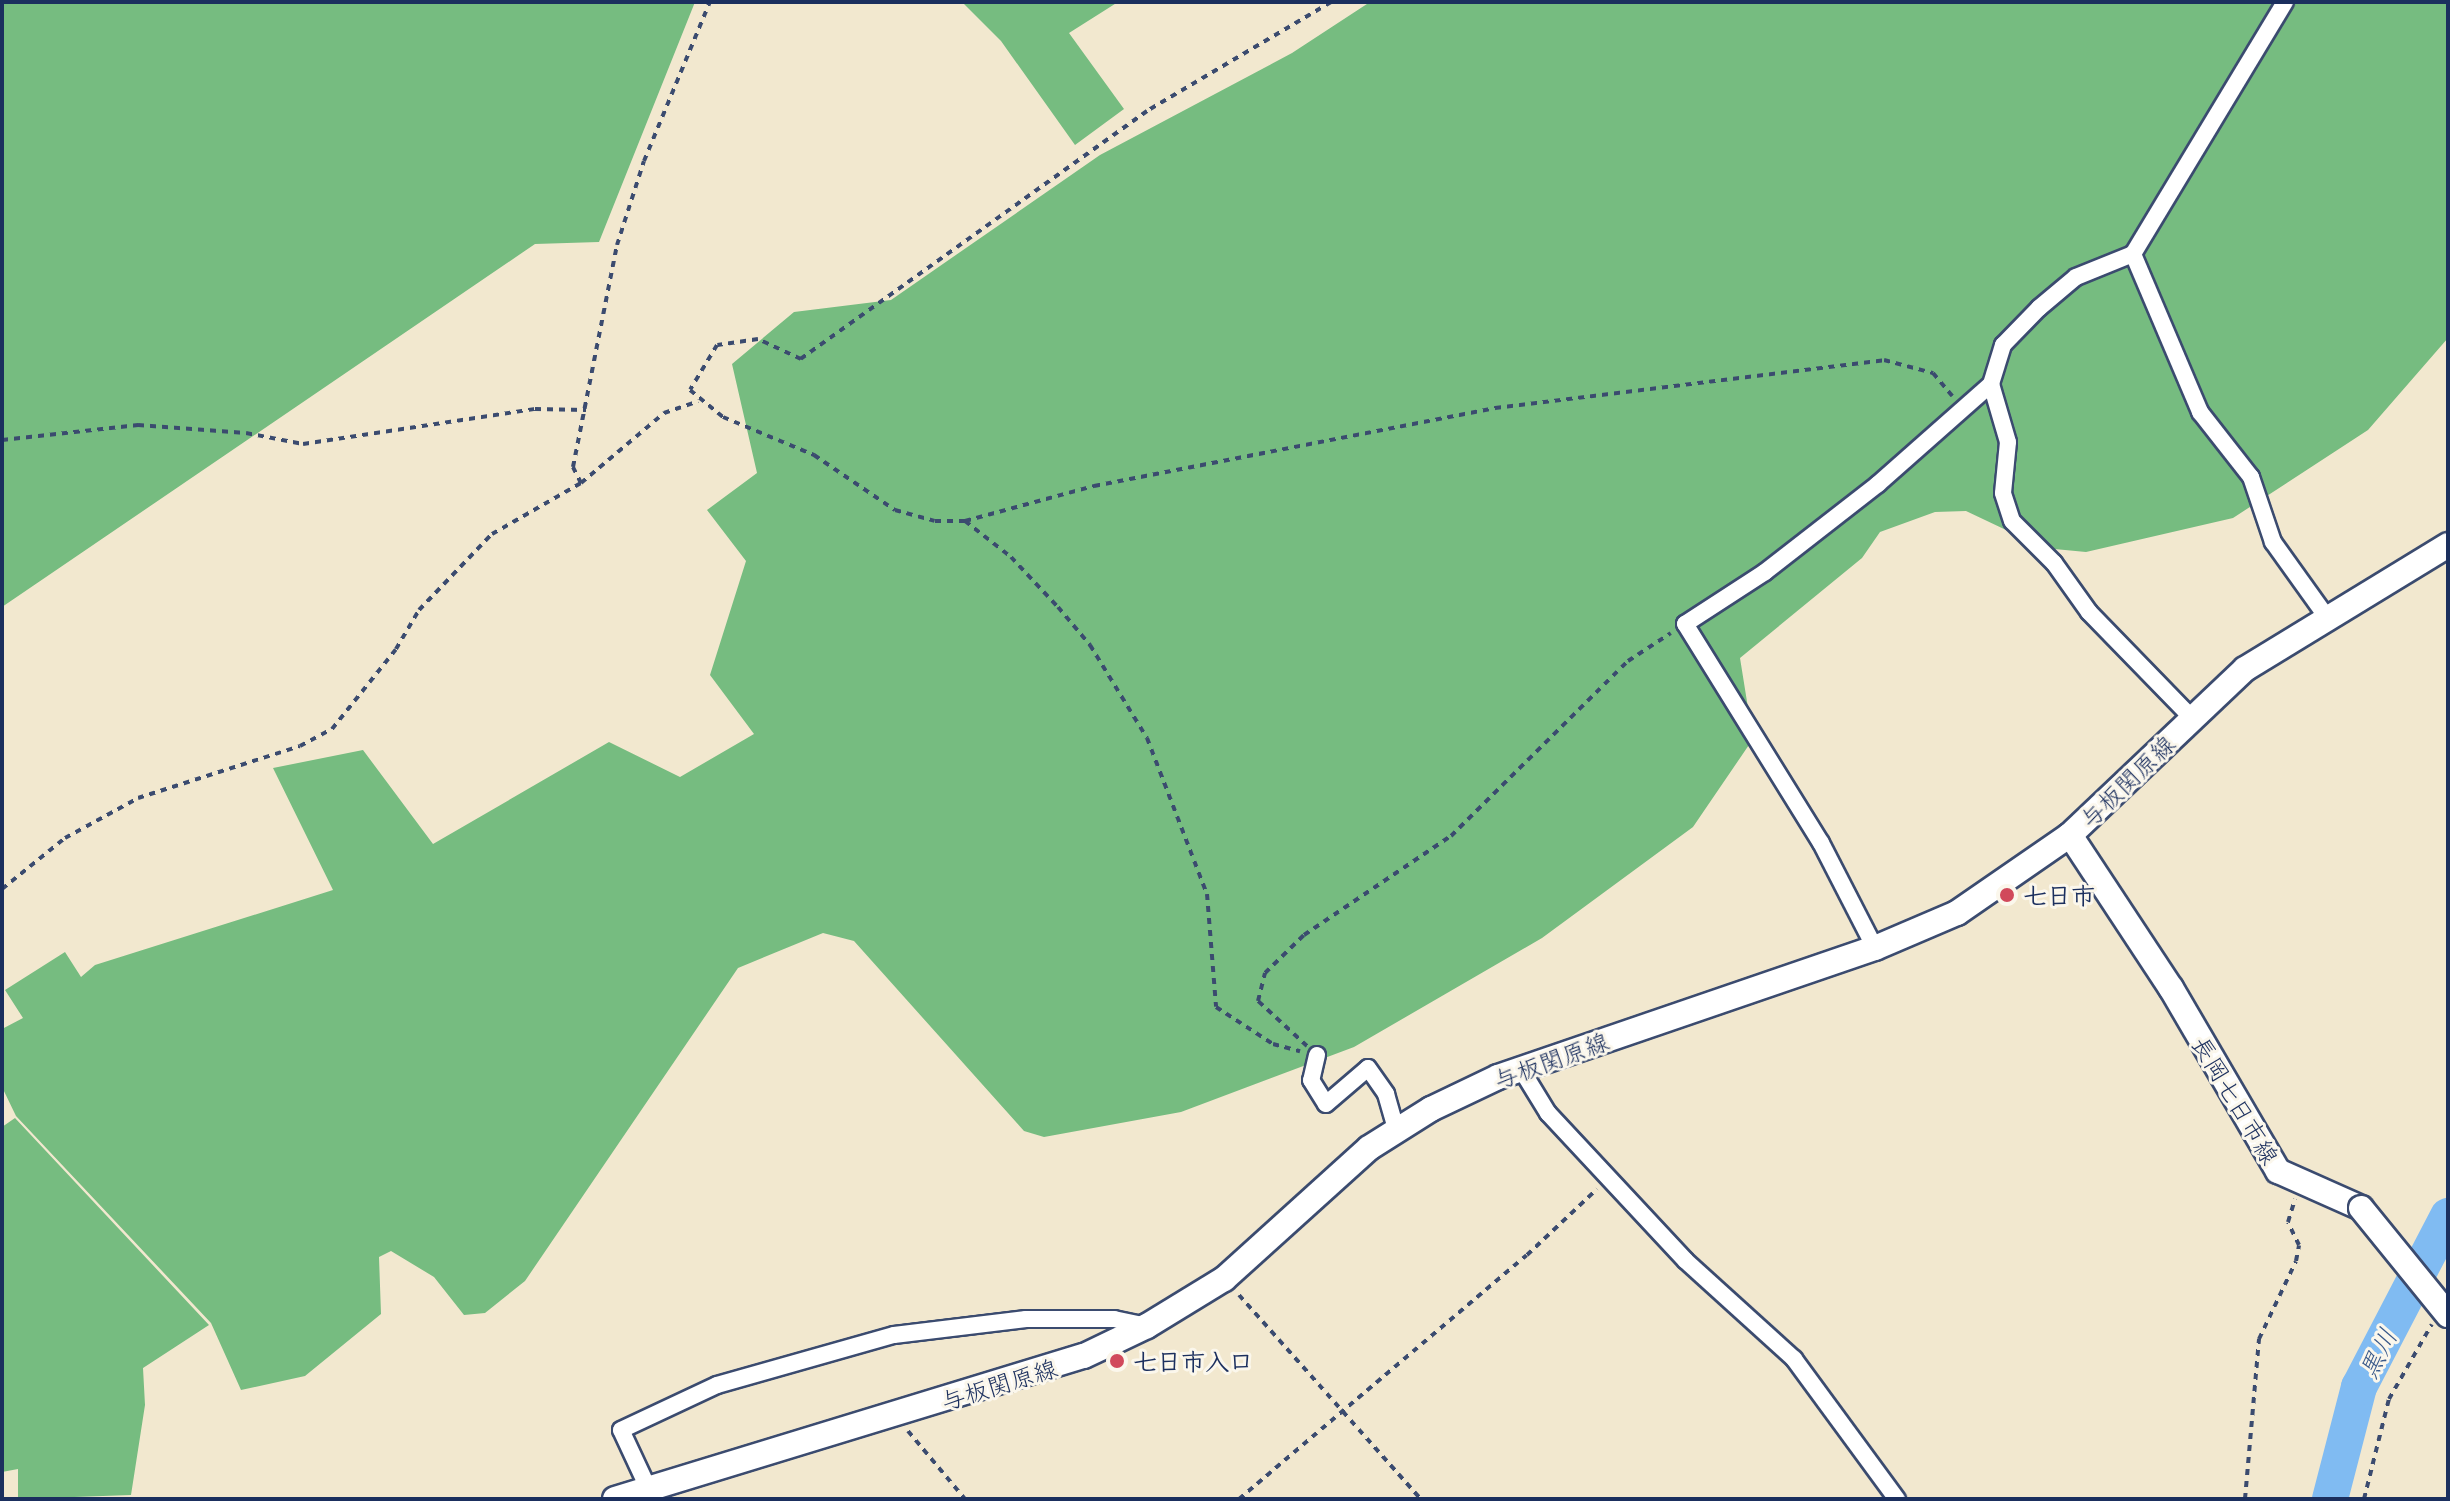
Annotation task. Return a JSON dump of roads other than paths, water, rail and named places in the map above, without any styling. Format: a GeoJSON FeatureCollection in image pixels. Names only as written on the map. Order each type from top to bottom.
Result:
{"type":"FeatureCollection","features":[{"type":"Feature","properties":{"kind":"main road","name":"与板関原線"},"geometry":{"type":"LineString","coordinates":[[615,1499],[1042,1372],[1147,1326],[1224,1279],[1335,1177],[1396,1129],[1521,1069],[1875,948],[1957,913],[2070,835],[2245,669],[2326,616],[2448,545]]}},
{"type":"Feature","properties":{"kind":"main road","name":"長岡七日市線"},"geometry":{"type":"LineString","coordinates":[[2070,835],[2171,988],[2266,1154],[2300,1185],[2361,1208],[2438,1322]]}},
{"type":"Feature","properties":{"kind":"street"},"geometry":{"type":"LineString","coordinates":[[1875,948],[1821,843],[1685,624],[1790,552],[1878,484],[1991,384],[2003,345],[2039,308],[2076,277],[2133,254],[2285,2]]}},
{"type":"Feature","properties":{"kind":"street"},"geometry":{"type":"LineString","coordinates":[[2133,254],[2200,412],[2251,477],[2273,542],[2326,616]]}},
{"type":"Feature","properties":{"kind":"street"},"geometry":{"type":"LineString","coordinates":[[1991,384],[2008,442],[2003,493],[2012,521],[2054,563],[2089,612],[2192,718]]}},
{"type":"Feature","properties":{"kind":"street"},"geometry":{"type":"LineString","coordinates":[[1317,1055],[1311,1080],[1326,1104],[1368,1068],[1386,1094],[1396,1129]]}},
{"type":"Feature","properties":{"kind":"street"},"geometry":{"type":"LineString","coordinates":[[1521,1069],[1548,1113],[1686,1261],[1794,1359],[1897,1499]]}},
{"type":"Feature","properties":{"kind":"street"},"geometry":{"type":"LineString","coordinates":[[649,1490],[621,1430],[717,1385],[894,1335],[1026,1319],[1114,1319],[1147,1326]]}},
{"type":"Feature","properties":{"kind":"waterway","name":"黒川"},"geometry":{"type":"LineString","coordinates":[[2330,1499],[2359,1387],[2448,1216]]}},
{"type":"Feature","properties":{"kind":"place","name":"七日市"},"geometry":{"type":"Point","coordinates":[2007,895]}},
{"type":"Feature","properties":{"kind":"place","name":"七日市入口"},"geometry":{"type":"Point","coordinates":[1117,1361]}}]}
